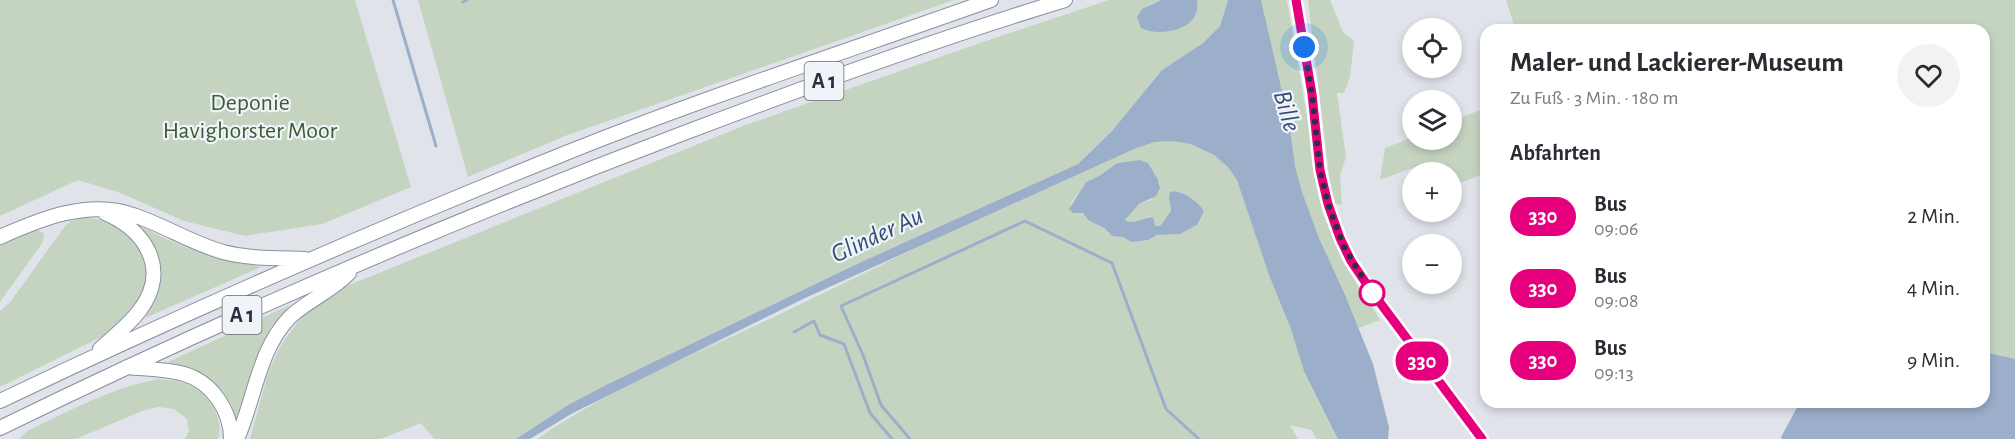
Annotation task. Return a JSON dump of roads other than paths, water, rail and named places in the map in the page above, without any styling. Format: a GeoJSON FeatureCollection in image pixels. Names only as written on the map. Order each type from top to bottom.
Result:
{"type":"FeatureCollection","features":[{"type":"Feature","properties":{"kind":"highway","name":"A 1"},"geometry":{"type":"LineString","coordinates":[[0,401],[310,259],[585,146],[991,0]]}},
{"type":"Feature","properties":{"kind":"highway","name":"A 1"},"geometry":{"type":"LineString","coordinates":[[0,428],[125,367],[359,263],[586,170],[888,58],[1065,0]]}},
{"type":"Feature","properties":{"kind":"highway"},"geometry":{"type":"LineString","coordinates":[[90,358],[139,312],[149,295],[154,277],[148,248],[135,231],[117,218],[98,211]]}},
{"type":"Feature","properties":{"kind":"highway"},"geometry":{"type":"LineString","coordinates":[[0,237],[41,219],[64,213],[122,211],[203,246],[243,257],[310,259]]}},
{"type":"Feature","properties":{"kind":"highway"},"geometry":{"type":"LineString","coordinates":[[237,439],[261,367],[280,332],[290,318],[312,298],[345,278],[359,263]]}},
{"type":"Feature","properties":{"kind":"highway"},"geometry":{"type":"LineString","coordinates":[[125,367],[186,375],[210,388],[223,406],[231,426],[231,439]]}},
{"type":"Feature","properties":{"kind":"street"},"geometry":{"type":"LineString","coordinates":[[1296,0],[1312,94],[1320,170],[1328,204],[1340,238],[1351,261],[1372,292],[1482,439]]}},
{"type":"Feature","properties":{"kind":"water"},"geometry":{"type":"Polygon","coordinates":[[[1161,0],[1197,0],[1194,18],[1179,29],[1169,31],[1149,31],[1141,28],[1137,17],[1142,9],[1161,0]]]}},
{"type":"Feature","properties":{"kind":"water"},"geometry":{"type":"Polygon","coordinates":[[[1228,0],[1261,0],[1289,122],[1295,166],[1302,192],[1318,236],[1373,364],[1389,427],[1388,439],[1338,439],[1304,371],[1237,180],[1228,167],[1214,155],[1191,144],[1172,141],[1154,142],[1134,149],[803,299],[571,414],[530,439],[516,439],[568,405],[608,384],[859,263],[1078,164],[1112,131],[1162,70],[1203,43],[1220,26],[1228,0]]]}},
{"type":"Feature","properties":{"kind":"water"},"geometry":{"type":"Polygon","coordinates":[[[1140,160],[1148,163],[1160,188],[1156,196],[1139,204],[1125,220],[1135,222],[1153,217],[1155,226],[1160,226],[1171,211],[1170,192],[1179,192],[1197,203],[1204,211],[1197,225],[1180,234],[1157,235],[1148,240],[1131,242],[1123,237],[1112,236],[1104,228],[1088,220],[1083,213],[1073,213],[1069,209],[1086,182],[1117,163],[1140,160]]]}},
{"type":"Feature","properties":{"kind":"water"},"geometry":{"type":"Polygon","coordinates":[[[1990,353],[2015,359],[2015,439],[1782,439],[1797,408],[1990,408],[1990,353]]]}},
{"type":"Feature","properties":{"kind":"waterway"},"geometry":{"type":"LineString","coordinates":[[393,0],[436,146]]}},
{"type":"Feature","properties":{"kind":"waterway"},"geometry":{"type":"LineString","coordinates":[[463,2],[467,0]]}},
{"type":"Feature","properties":{"kind":"waterway"},"geometry":{"type":"LineString","coordinates":[[910,439],[881,405],[863,355],[841,306],[1025,221],[1112,263],[1166,409],[1199,439]]}},
{"type":"Feature","properties":{"kind":"waterway"},"geometry":{"type":"LineString","coordinates":[[794,332],[814,321],[820,335],[844,344],[870,413],[892,439]]}},
{"type":"Feature","properties":{"kind":"park label","name":"Deponie Havighorster Moor"},"geometry":{"type":"Point","coordinates":[250,117]}},
{"type":"Feature","properties":{"kind":"water label","name":"Bille"},"geometry":{"type":"Point","coordinates":[1287,111]}},
{"type":"Feature","properties":{"kind":"water label","name":"Glinder Au"},"geometry":{"type":"Point","coordinates":[877,235]}}]}
